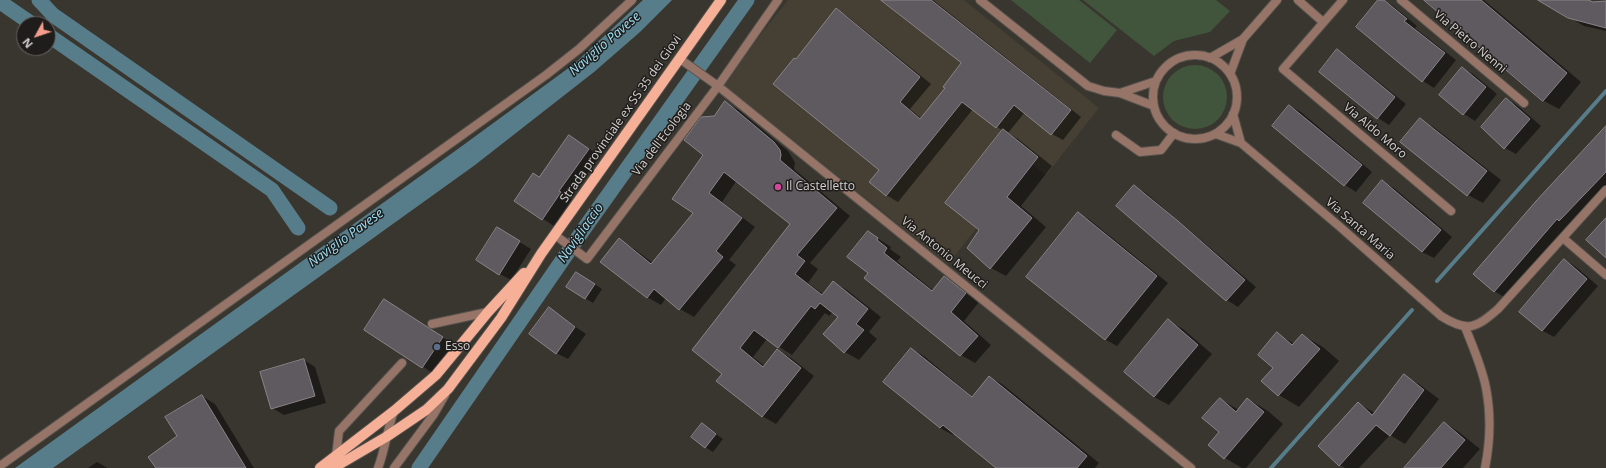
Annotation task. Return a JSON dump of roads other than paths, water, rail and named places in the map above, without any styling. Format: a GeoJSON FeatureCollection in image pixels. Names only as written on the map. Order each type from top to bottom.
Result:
{"type":"FeatureCollection","features":[{"type":"Feature","properties":{"kind":"main road","name":"Strada provinciale ex SS 35 dei Giovi"},"geometry":{"type":"LineString","coordinates":[[333,468],[386,437],[426,410],[448,389],[501,318],[555,235],[721,0]]}},
{"type":"Feature","properties":{"kind":"main road","name":"Strada provinciale ex SS 35 dei Giovi"},"geometry":{"type":"LineString","coordinates":[[320,468],[394,412],[436,375],[488,312],[542,254]]}},
{"type":"Feature","properties":{"kind":"street"},"geometry":{"type":"LineString","coordinates":[[0,466],[546,75],[579,48],[632,0]]}},
{"type":"Feature","properties":{"kind":"street","name":"Via dell'Ecologia"},"geometry":{"type":"LineString","coordinates":[[555,235],[587,259],[718,86],[778,0]]}},
{"type":"Feature","properties":{"kind":"street"},"geometry":{"type":"LineString","coordinates":[[980,0],[1088,86],[1104,91],[1120,93],[1154,106]]}},
{"type":"Feature","properties":{"kind":"street"},"geometry":{"type":"LineString","coordinates":[[1210,58],[1243,39],[1276,0]]}},
{"type":"Feature","properties":{"kind":"street"},"geometry":{"type":"LineString","coordinates":[[1298,0],[1323,22],[1343,0]]}},
{"type":"Feature","properties":{"kind":"street","name":"Via Pietro Nenni"},"geometry":{"type":"LineString","coordinates":[[1401,0],[1524,103]]}},
{"type":"Feature","properties":{"kind":"street","name":"Via Aldo Moro"},"geometry":{"type":"LineString","coordinates":[[1323,22],[1283,69],[1451,212]]}},
{"type":"Feature","properties":{"kind":"street"},"geometry":{"type":"LineString","coordinates":[[1230,74],[1243,39]]}},
{"type":"Feature","properties":{"kind":"street"},"geometry":{"type":"LineString","coordinates":[[1197,55],[1210,58],[1222,64],[1230,74],[1236,87],[1237,101],[1234,114],[1226,125],[1216,134],[1204,138],[1191,139],[1167,129],[1158,119],[1154,106],[1153,93],[1156,81],[1163,69],[1172,61],[1185,56],[1197,55]]}},
{"type":"Feature","properties":{"kind":"street","name":"Via Antonio Meucci"},"geometry":{"type":"LineString","coordinates":[[680,59],[718,86],[1191,468]]}},
{"type":"Feature","properties":{"kind":"street"},"geometry":{"type":"LineString","coordinates":[[1120,93],[1156,81]]}},
{"type":"Feature","properties":{"kind":"street"},"geometry":{"type":"LineString","coordinates":[[1234,114],[1241,143]]}},
{"type":"Feature","properties":{"kind":"street"},"geometry":{"type":"LineString","coordinates":[[1116,135],[1140,152],[1161,150],[1174,133]]}},
{"type":"Feature","properties":{"kind":"street","name":"Via Santa Maria"},"geometry":{"type":"LineString","coordinates":[[1216,134],[1241,143],[1441,316],[1454,324],[1465,327]]}},
{"type":"Feature","properties":{"kind":"street"},"geometry":{"type":"LineString","coordinates":[[1485,468],[1489,441],[1486,388],[1465,327],[1474,326],[1483,322],[1498,309],[1606,190]]}},
{"type":"Feature","properties":{"kind":"street"},"geometry":{"type":"LineString","coordinates":[[1564,238],[1606,274]]}},
{"type":"Feature","properties":{"kind":"street"},"geometry":{"type":"LineString","coordinates":[[432,324],[488,312]]}},
{"type":"Feature","properties":{"kind":"street"},"geometry":{"type":"LineString","coordinates":[[336,456],[339,431],[402,363]]}},
{"type":"Feature","properties":{"kind":"street"},"geometry":{"type":"LineString","coordinates":[[395,467],[434,414],[448,389]]}},
{"type":"Feature","properties":{"kind":"street"},"geometry":{"type":"LineString","coordinates":[[378,468],[394,412]]}},
{"type":"Feature","properties":{"kind":"water","name":"Naviglio Pavese"},"geometry":{"type":"Polygon","coordinates":[[[643,0],[672,0],[640,32],[594,72],[475,165],[53,468],[15,468],[574,64],[643,0]]]}},
{"type":"Feature","properties":{"kind":"waterway"},"geometry":{"type":"LineString","coordinates":[[39,0],[53,15],[330,208]]}},
{"type":"Feature","properties":{"kind":"waterway","name":"Navigliaccio"},"geometry":{"type":"LineString","coordinates":[[419,468],[586,226],[747,0]]}},
{"type":"Feature","properties":{"kind":"waterway"},"geometry":{"type":"LineString","coordinates":[[0,2],[20,16]]}},
{"type":"Feature","properties":{"kind":"waterway"},"geometry":{"type":"LineString","coordinates":[[56,41],[272,190],[298,228]]}},
{"type":"Feature","properties":{"kind":"waterway"},"geometry":{"type":"LineString","coordinates":[[1437,281],[1606,91]]}},
{"type":"Feature","properties":{"kind":"waterway"},"geometry":{"type":"LineString","coordinates":[[1271,468],[1412,310]]}},
{"type":"Feature","properties":{"kind":"place","name":"Il Castelletto"},"geometry":{"type":"Point","coordinates":[778,187]}},
{"type":"Feature","properties":{"kind":"place","name":"Esso"},"geometry":{"type":"Point","coordinates":[437,347]}}]}
